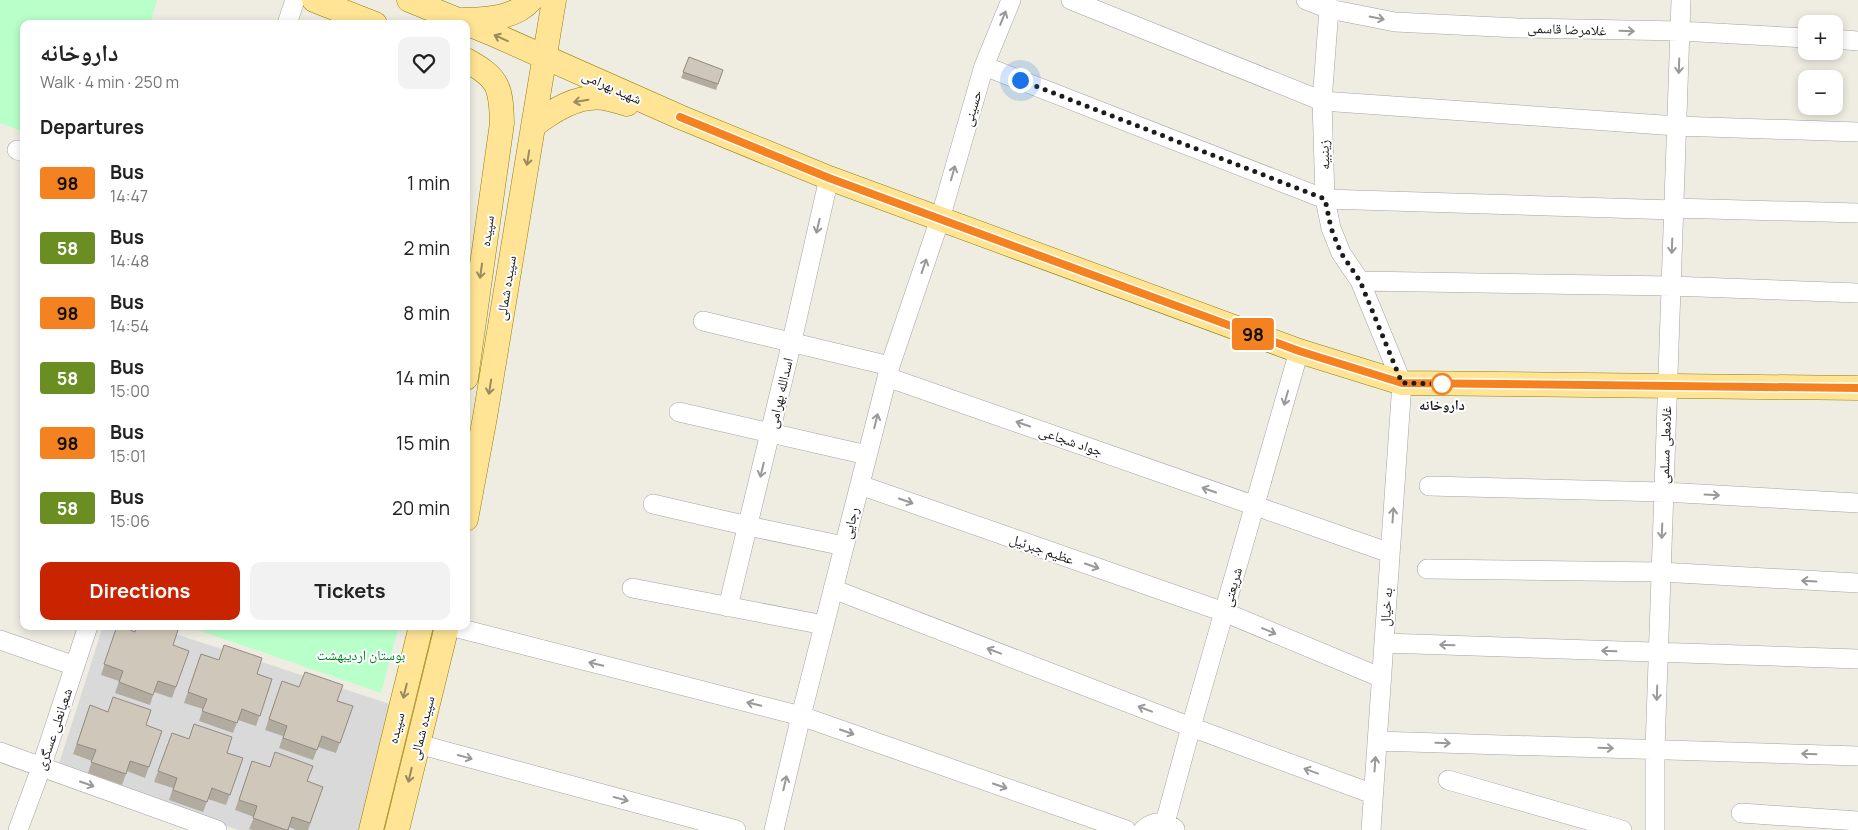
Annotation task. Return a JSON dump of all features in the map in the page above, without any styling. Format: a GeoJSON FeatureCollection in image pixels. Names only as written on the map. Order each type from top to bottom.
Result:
{"type":"FeatureCollection","features":[{"type":"Feature","properties":{"kind":"main road"},"geometry":{"type":"LineString","coordinates":[[314,0],[365,20]]}},
{"type":"Feature","properties":{"kind":"main road","name":"شهید بهرامی"},"geometry":{"type":"LineString","coordinates":[[409,0],[451,19]]}},
{"type":"Feature","properties":{"kind":"main road"},"geometry":{"type":"LineString","coordinates":[[451,19],[488,18],[515,13],[532,0]]}},
{"type":"Feature","properties":{"kind":"main road","name":"سپیده شمالی"},"geometry":{"type":"LineString","coordinates":[[470,496],[554,0]]}},
{"type":"Feature","properties":{"kind":"main road","name":"شهید بهرامی"},"geometry":{"type":"LineString","coordinates":[[470,27],[680,117]]}},
{"type":"Feature","properties":{"kind":"main road","name":"سپیده"},"geometry":{"type":"LineString","coordinates":[[470,62],[484,70],[497,84],[502,100],[502,123],[470,352]]}},
{"type":"Feature","properties":{"kind":"main road"},"geometry":{"type":"LineString","coordinates":[[533,126],[550,112],[574,101],[602,98],[680,117],[829,178],[940,219],[1299,351],[1402,383],[1858,388]]}},
{"type":"Feature","properties":{"kind":"main road"},"geometry":{"type":"LineString","coordinates":[[470,352],[495,357]]}},
{"type":"Feature","properties":{"kind":"main road","name":"سپیده"},"geometry":{"type":"LineString","coordinates":[[371,830],[420,630]]}},
{"type":"Feature","properties":{"kind":"main road","name":"سپیده شمالی"},"geometry":{"type":"LineString","coordinates":[[397,830],[448,630]]}},
{"type":"Feature","properties":{"kind":"street"},"geometry":{"type":"LineString","coordinates":[[288,20],[295,0]]}},
{"type":"Feature","properties":{"kind":"street","name":"حسینی"},"geometry":{"type":"LineString","coordinates":[[940,219],[984,66],[1011,0]]}},
{"type":"Feature","properties":{"kind":"street"},"geometry":{"type":"LineString","coordinates":[[1071,0],[1322,101],[1677,126],[1858,132]]}},
{"type":"Feature","properties":{"kind":"street","name":"غلامرضا قاسمی"},"geometry":{"type":"LineString","coordinates":[[1306,0],[1394,22],[1518,28],[1680,31],[1798,38]]}},
{"type":"Feature","properties":{"kind":"street","name":"غلامعلی مسلمی"},"geometry":{"type":"LineString","coordinates":[[1654,830],[1658,652],[1681,0]]}},
{"type":"Feature","properties":{"kind":"street","name":"زینبیه"},"geometry":{"type":"LineString","coordinates":[[1328,4],[1322,101],[1325,199],[1331,228],[1341,253],[1360,281],[1402,383]]}},
{"type":"Feature","properties":{"kind":"street"},"geometry":{"type":"LineString","coordinates":[[1843,40],[1858,41]]}},
{"type":"Feature","properties":{"kind":"street"},"geometry":{"type":"LineString","coordinates":[[984,66],[1325,199],[1858,213]]}},
{"type":"Feature","properties":{"kind":"street","name":"اسدالله بهرامی"},"geometry":{"type":"LineString","coordinates":[[728,607],[771,432],[829,178]]}},
{"type":"Feature","properties":{"kind":"street","name":"رجایی"},"geometry":{"type":"LineString","coordinates":[[774,830],[801,716],[889,371],[940,219]]}},
{"type":"Feature","properties":{"kind":"street"},"geometry":{"type":"LineString","coordinates":[[1360,281],[1671,286],[1858,293]]}},
{"type":"Feature","properties":{"kind":"street","name":"جواد شجاعی"},"geometry":{"type":"LineString","coordinates":[[704,321],[792,342],[889,371],[1255,506],[1390,553]]}},
{"type":"Feature","properties":{"kind":"street","name":"شریعتی"},"geometry":{"type":"LineString","coordinates":[[1171,827],[1191,727],[1299,351]]}},
{"type":"Feature","properties":{"kind":"street","name":"به خیال"},"geometry":{"type":"LineString","coordinates":[[1371,830],[1402,383]]}},
{"type":"Feature","properties":{"kind":"street"},"geometry":{"type":"LineString","coordinates":[[679,412],[867,455]]}},
{"type":"Feature","properties":{"kind":"street","name":"عظیم جبرئیل"},"geometry":{"type":"LineString","coordinates":[[860,485],[1224,612],[1382,678]]}},
{"type":"Feature","properties":{"kind":"street"},"geometry":{"type":"LineString","coordinates":[[1430,486],[1664,492],[1858,502]]}},
{"type":"Feature","properties":{"kind":"street"},"geometry":{"type":"LineString","coordinates":[[653,504],[844,546]]}},
{"type":"Feature","properties":{"kind":"street"},"geometry":{"type":"LineString","coordinates":[[1427,569],[1661,572],[1858,584]]}},
{"type":"Feature","properties":{"kind":"street"},"geometry":{"type":"LineString","coordinates":[[632,588],[824,625]]}},
{"type":"Feature","properties":{"kind":"street"},"geometry":{"type":"LineString","coordinates":[[833,589],[1191,727],[1373,794]]}},
{"type":"Feature","properties":{"kind":"street","name":"شعبانعلی عسگری"},"geometry":{"type":"LineString","coordinates":[[23,829],[87,630]]}},
{"type":"Feature","properties":{"kind":"street"},"geometry":{"type":"LineString","coordinates":[[465,630],[801,716],[1126,830]]}},
{"type":"Feature","properties":{"kind":"street"},"geometry":{"type":"LineString","coordinates":[[0,640],[75,666]]}},
{"type":"Feature","properties":{"kind":"street"},"geometry":{"type":"LineString","coordinates":[[1384,643],[1858,659]]}},
{"type":"Feature","properties":{"kind":"street"},"geometry":{"type":"LineString","coordinates":[[1377,741],[1858,756]]}},
{"type":"Feature","properties":{"kind":"street"},"geometry":{"type":"LineString","coordinates":[[418,744],[736,830]]}},
{"type":"Feature","properties":{"kind":"street"},"geometry":{"type":"LineString","coordinates":[[0,752],[217,830]]}},
{"type":"Feature","properties":{"kind":"street"},"geometry":{"type":"LineString","coordinates":[[1448,780],[1622,830]]}},
{"type":"Feature","properties":{"kind":"street"},"geometry":{"type":"LineString","coordinates":[[1741,813],[1858,821]]}},
{"type":"Feature","properties":{"kind":"street"},"geometry":{"type":"LineString","coordinates":[[1143,830],[1154,823],[1171,827]]}},
{"type":"Feature","properties":{"kind":"shaded area"},"geometry":{"type":"Polygon","coordinates":[[[102,630],[163,630],[393,705],[361,830],[238,830],[58,767],[102,630]]]}},
{"type":"Feature","properties":{"kind":"green space"},"geometry":{"type":"Polygon","coordinates":[[[0,0],[157,0],[151,20],[20,20],[20,130],[0,123],[0,0]]]}},
{"type":"Feature","properties":{"kind":"green space","name":"بوستان اردیبهشت"},"geometry":{"type":"Polygon","coordinates":[[[198,630],[398,630],[381,693],[198,630]]]}},
{"type":"Feature","properties":{"kind":"building"},"geometry":{"type":"Polygon","coordinates":[[[689,57],[723,70],[718,84],[683,72],[689,57]]]}},
{"type":"Feature","properties":{"kind":"building"},"geometry":{"type":"Polygon","coordinates":[[[116,630],[135,632],[136,630],[178,630],[173,645],[189,651],[176,687],[158,681],[153,695],[119,682],[123,671],[104,664],[116,630]]]}},
{"type":"Feature","properties":{"kind":"building"},"geometry":{"type":"Polygon","coordinates":[[[224,645],[262,658],[257,674],[272,679],[260,716],[242,709],[237,723],[202,711],[207,699],[188,692],[201,654],[219,660],[224,645]]]}},
{"type":"Feature","properties":{"kind":"building"},"geometry":{"type":"Polygon","coordinates":[[[305,672],[343,685],[337,701],[353,706],[340,743],[322,736],[317,750],[283,738],[287,726],[269,719],[282,681],[299,687],[305,672]]]}},
{"type":"Feature","properties":{"kind":"building"},"geometry":{"type":"Polygon","coordinates":[[[113,697],[151,710],[146,725],[162,731],[149,767],[130,761],[126,774],[91,762],[96,750],[77,744],[90,705],[108,712],[113,697]]]}},
{"type":"Feature","properties":{"kind":"building"},"geometry":{"type":"Polygon","coordinates":[[[194,724],[232,737],[227,753],[243,758],[230,795],[212,788],[207,802],[173,790],[177,778],[158,771],[172,733],[189,739],[194,724]]]}},
{"type":"Feature","properties":{"kind":"building"},"geometry":{"type":"Polygon","coordinates":[[[275,752],[313,766],[307,781],[323,787],[310,823],[292,817],[288,830],[286,830],[253,818],[257,806],[239,800],[252,761],[270,767],[275,752]]]}},
{"type":"Feature","properties":{"kind":"bus line","name":"98"},"geometry":{"type":"LineString","coordinates":[[680,117],[829,178],[940,219],[1299,351],[1402,383],[1858,388]]}},
{"type":"Feature","properties":{"kind":"place","name":"داروخانه"},"geometry":{"type":"Point","coordinates":[1442,384]}},
{"type":"Feature","properties":{"kind":"route"},"geometry":{"type":"LineString","coordinates":[[1020,80],[1325,199],[1331,228],[1341,253],[1360,281],[1402,383],[1442,384]]}}]}
